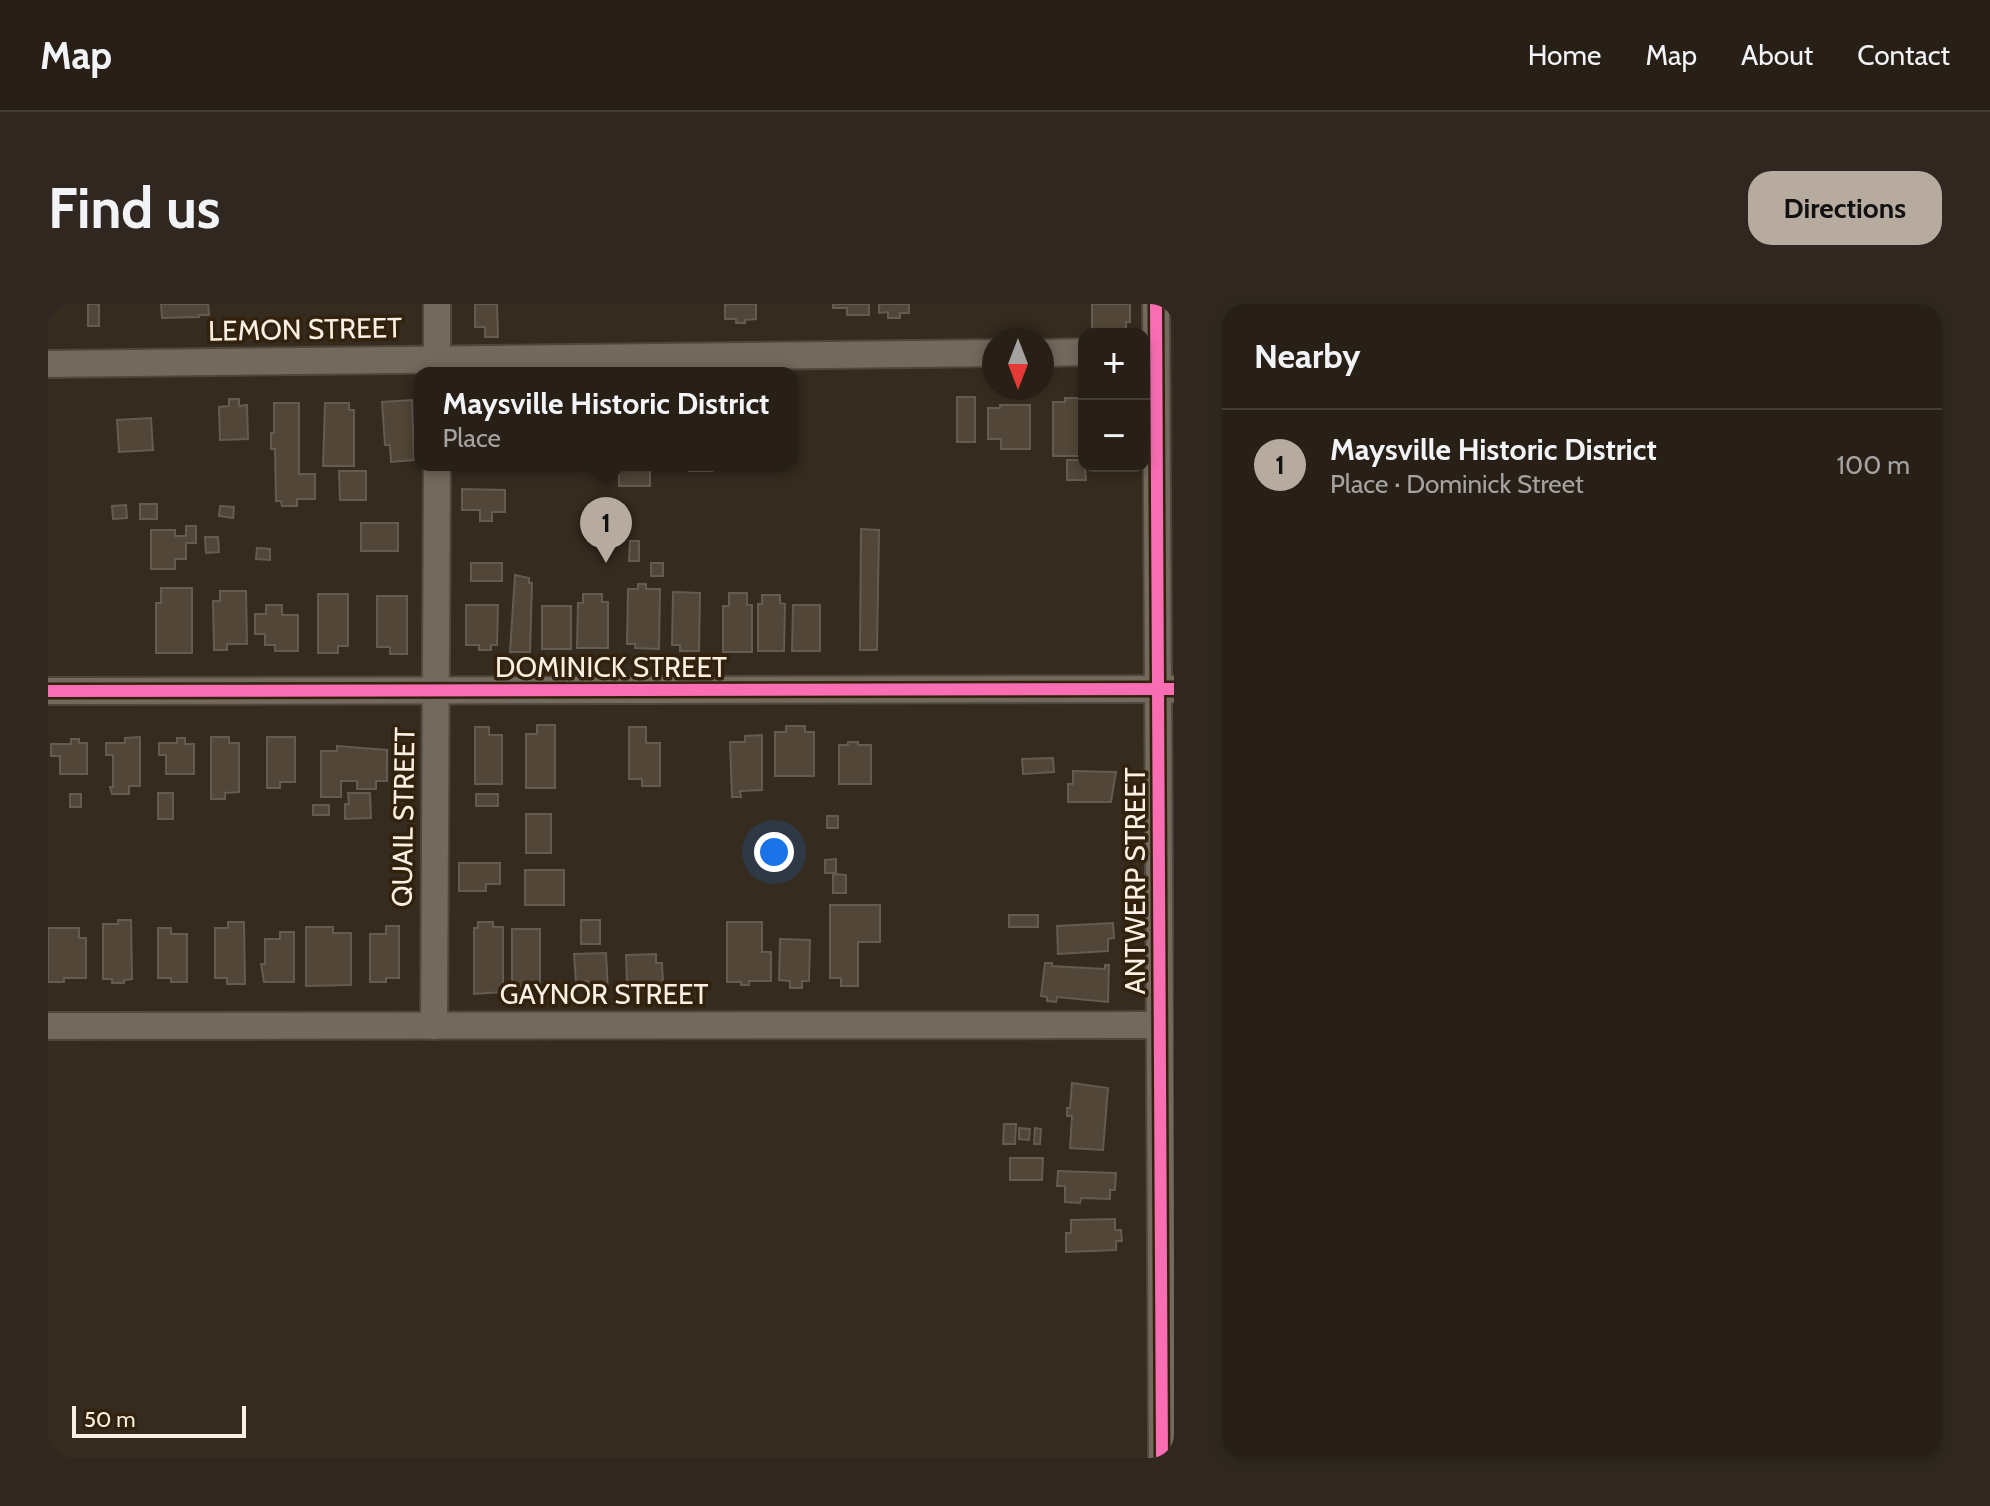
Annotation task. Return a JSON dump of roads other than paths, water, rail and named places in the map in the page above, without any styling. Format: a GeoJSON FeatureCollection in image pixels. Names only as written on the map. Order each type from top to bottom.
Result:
{"type":"FeatureCollection","features":[{"type":"Feature","properties":{"kind":"street"},"geometry":{"type":"LineString","coordinates":[[437,304],[437,366]]}},
{"type":"Feature","properties":{"kind":"street","name":"ANTWERP STREET"},"geometry":{"type":"LineString","coordinates":[[1156,304],[1150,351],[1166,689],[1160,1025],[1162,1458]]}},
{"type":"Feature","properties":{"kind":"street"},"geometry":{"type":"LineString","coordinates":[[1054,353],[1078,352]]}},
{"type":"Feature","properties":{"kind":"street","name":"LEMON STREET"},"geometry":{"type":"LineString","coordinates":[[48,364],[437,366],[982,353]]}},
{"type":"Feature","properties":{"kind":"street","name":"QUAIL STREET"},"geometry":{"type":"LineString","coordinates":[[434,1026],[437,471]]}},
{"type":"Feature","properties":{"kind":"street","name":"DOMINICK STREET"},"geometry":{"type":"LineString","coordinates":[[48,691],[1166,689]]}},
{"type":"Feature","properties":{"kind":"street","name":"GAYNOR STREET"},"geometry":{"type":"LineString","coordinates":[[48,1026],[1160,1025]]}},
{"type":"Feature","properties":{"kind":"place","name":"Maysville Historic District"},"geometry":{"type":"Point","coordinates":[606,563]}}]}
